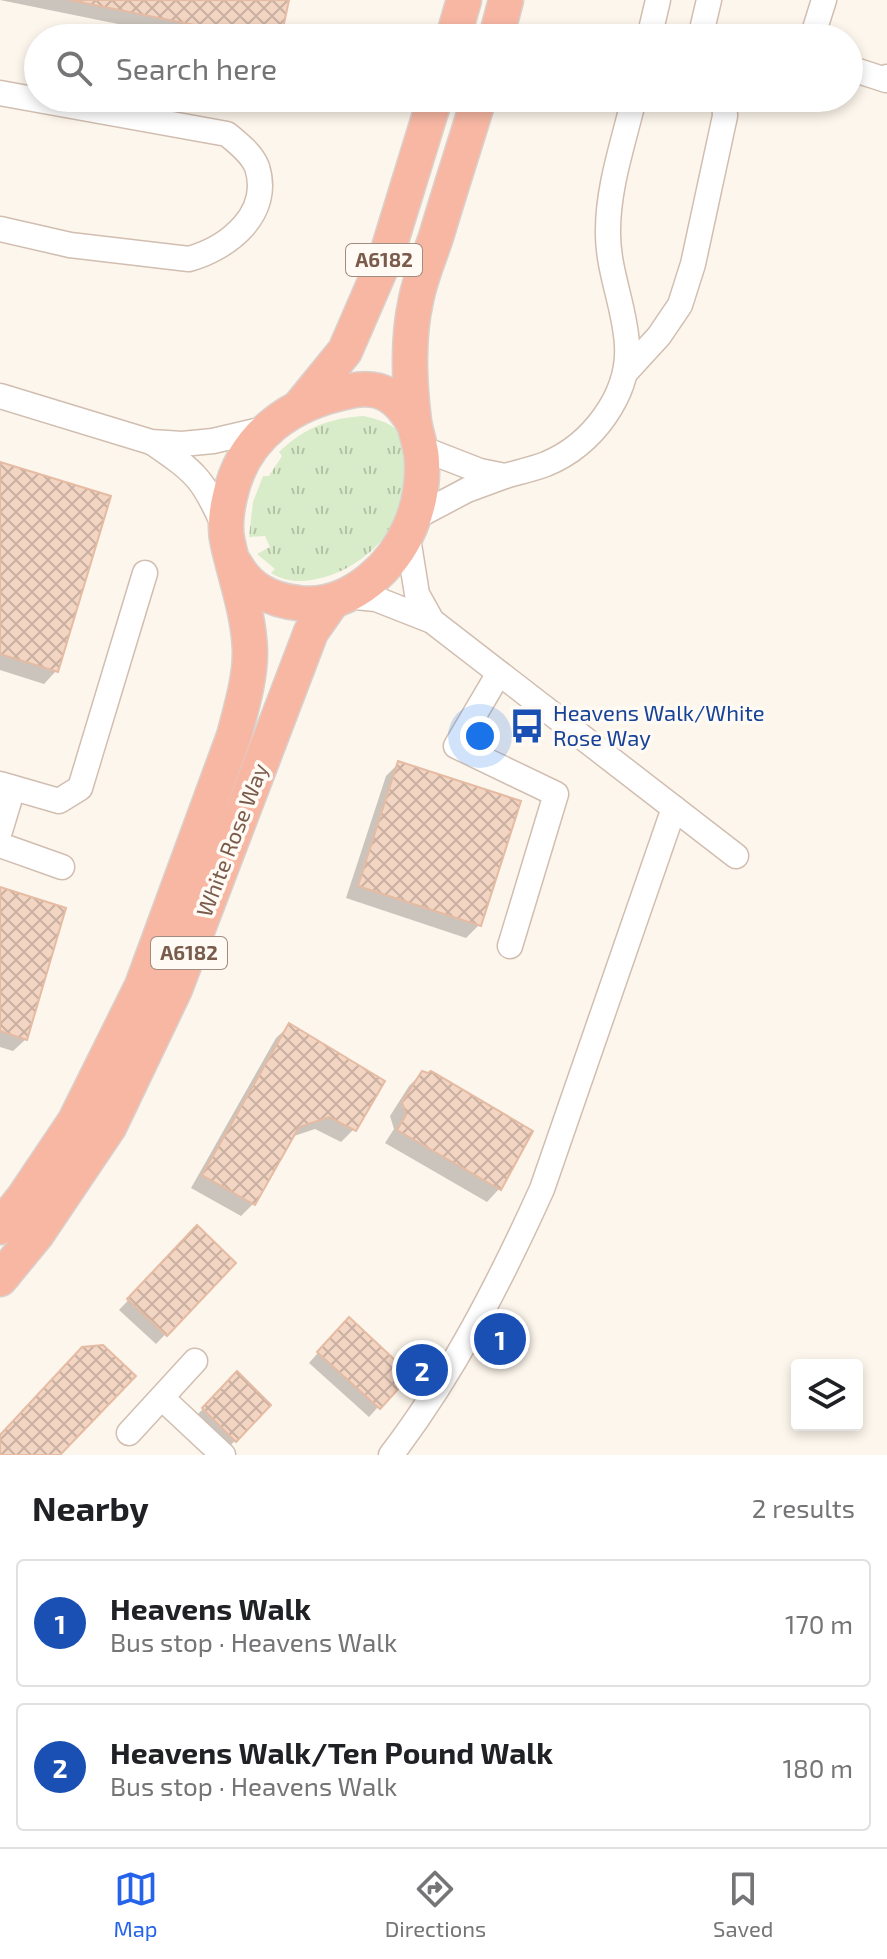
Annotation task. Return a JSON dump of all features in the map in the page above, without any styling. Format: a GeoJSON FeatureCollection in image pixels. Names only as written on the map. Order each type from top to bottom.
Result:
{"type":"FeatureCollection","features":[{"type":"Feature","properties":{"kind":"highway"},"geometry":{"type":"LineString","coordinates":[[457,24],[464,0]]}},
{"type":"Feature","properties":{"kind":"highway"},"geometry":{"type":"LineString","coordinates":[[500,24],[506,0]]}},
{"type":"Feature","properties":{"kind":"highway","name":"White Rose Way"},"geometry":{"type":"LineString","coordinates":[[300,406],[327,377],[345,351],[387,254],[431,112]]}},
{"type":"Feature","properties":{"kind":"highway","name":"White Rose Way"},"geometry":{"type":"LineString","coordinates":[[0,1279],[37,1234],[109,1127],[175,989],[311,632],[339,599],[387,565],[401,546],[410,525],[421,486],[409,349],[416,300],[475,112]]}},
{"type":"Feature","properties":{"kind":"highway","name":"White Rose Way"},"geometry":{"type":"LineString","coordinates":[[0,1227],[75,1121],[142,986],[234,736],[245,696],[250,652],[226,514],[238,469],[258,436],[300,406],[325,395],[360,388],[388,394],[403,404],[417,436]]}},
{"type":"Feature","properties":{"kind":"highway"},"geometry":{"type":"LineString","coordinates":[[230,546],[242,577],[257,590],[277,600],[319,605],[339,599]]}},
{"type":"Feature","properties":{"kind":"street"},"geometry":{"type":"LineString","coordinates":[[652,24],[658,0]]}},
{"type":"Feature","properties":{"kind":"street"},"geometry":{"type":"LineString","coordinates":[[703,24],[709,0]]}},
{"type":"Feature","properties":{"kind":"street"},"geometry":{"type":"LineString","coordinates":[[816,24],[824,0]]}},
{"type":"Feature","properties":{"kind":"street"},"geometry":{"type":"LineString","coordinates":[[863,73],[886,80],[887,77]]}},
{"type":"Feature","properties":{"kind":"street"},"geometry":{"type":"LineString","coordinates":[[0,93],[24,97]]}},
{"type":"Feature","properties":{"kind":"street"},"geometry":{"type":"LineString","coordinates":[[0,229],[70,245],[189,259],[214,249],[241,231],[256,208],[261,190],[256,165],[242,147],[227,134],[105,112]]}},
{"type":"Feature","properties":{"kind":"street"},"geometry":{"type":"LineString","coordinates":[[432,621],[417,594],[410,525],[467,490],[548,463],[573,448],[596,427],[621,391],[626,372],[627,345],[609,258],[608,228],[614,183],[631,112]]}},
{"type":"Feature","properties":{"kind":"street"},"geometry":{"type":"LineString","coordinates":[[626,372],[659,336],[680,305],[693,264],[725,112]]}},
{"type":"Feature","properties":{"kind":"street"},"geometry":{"type":"LineString","coordinates":[[0,396],[151,442],[182,444],[213,441],[268,428]]}},
{"type":"Feature","properties":{"kind":"street"},"geometry":{"type":"LineString","coordinates":[[417,436],[480,471],[505,476]]}},
{"type":"Feature","properties":{"kind":"street"},"geometry":{"type":"LineString","coordinates":[[151,442],[190,469],[209,490],[230,546]]}},
{"type":"Feature","properties":{"kind":"street"},"geometry":{"type":"LineString","coordinates":[[0,831],[14,788],[59,801],[80,788],[145,573]]}},
{"type":"Feature","properties":{"kind":"street"},"geometry":{"type":"LineString","coordinates":[[339,599],[376,599],[432,621],[736,856]]}},
{"type":"Feature","properties":{"kind":"street"},"geometry":{"type":"LineString","coordinates":[[499,673],[456,746],[556,794],[510,946]]}},
{"type":"Feature","properties":{"kind":"street"},"geometry":{"type":"LineString","coordinates":[[391,1455],[470,1335],[536,1203],[674,808]]}},
{"type":"Feature","properties":{"kind":"street"},"geometry":{"type":"LineString","coordinates":[[0,845],[62,867]]}},
{"type":"Feature","properties":{"kind":"street"},"geometry":{"type":"LineString","coordinates":[[129,1433],[195,1361]]}},
{"type":"Feature","properties":{"kind":"street"},"geometry":{"type":"LineString","coordinates":[[162,1398],[223,1455]]}},
{"type":"Feature","properties":{"kind":"green space"},"geometry":{"type":"Polygon","coordinates":[[[364,416],[391,425],[404,441],[408,480],[397,517],[375,548],[343,570],[304,581],[284,579],[271,573],[275,569],[257,554],[270,547],[265,536],[249,537],[253,502],[263,476],[269,476],[282,456],[279,452],[308,431],[339,419],[364,416]]]}},
{"type":"Feature","properties":{"kind":"building"},"geometry":{"type":"Polygon","coordinates":[[[69,0],[289,0],[284,24],[190,24],[69,0]]]}},
{"type":"Feature","properties":{"kind":"building"},"geometry":{"type":"Polygon","coordinates":[[[0,462],[111,496],[58,672],[0,654],[0,462]]]}},
{"type":"Feature","properties":{"kind":"building"},"geometry":{"type":"Polygon","coordinates":[[[398,761],[521,801],[481,926],[358,886],[398,761]]]}},
{"type":"Feature","properties":{"kind":"building"},"geometry":{"type":"Polygon","coordinates":[[[0,887],[66,908],[27,1040],[0,1031],[0,887]]]}},
{"type":"Feature","properties":{"kind":"building"},"geometry":{"type":"Polygon","coordinates":[[[289,1023],[385,1081],[356,1131],[329,1117],[299,1127],[255,1205],[202,1175],[289,1023]]]}},
{"type":"Feature","properties":{"kind":"building"},"geometry":{"type":"Polygon","coordinates":[[[422,1071],[431,1071],[533,1131],[501,1190],[397,1130],[406,1115],[402,1102],[422,1071]]]}},
{"type":"Feature","properties":{"kind":"building"},"geometry":{"type":"Polygon","coordinates":[[[197,1225],[236,1263],[167,1336],[127,1299],[197,1225]]]}},
{"type":"Feature","properties":{"kind":"building"},"geometry":{"type":"Polygon","coordinates":[[[349,1317],[411,1375],[380,1409],[317,1352],[349,1317]]]}},
{"type":"Feature","properties":{"kind":"building"},"geometry":{"type":"Polygon","coordinates":[[[103,1345],[136,1376],[60,1455],[0,1455],[0,1435],[82,1347],[103,1345]]]}},
{"type":"Feature","properties":{"kind":"building"},"geometry":{"type":"Polygon","coordinates":[[[237,1371],[271,1405],[236,1442],[202,1408],[237,1371]]]}},
{"type":"Feature","properties":{"kind":"place","name":"Heavens Walk/White Rose Way"},"geometry":{"type":"Point","coordinates":[527,726]}},
{"type":"Feature","properties":{"kind":"place","name":"Heavens Walk"},"geometry":{"type":"Point","coordinates":[500,1339]}},
{"type":"Feature","properties":{"kind":"place","name":"Heavens Walk/Ten Pound Walk"},"geometry":{"type":"Point","coordinates":[422,1370]}}]}
